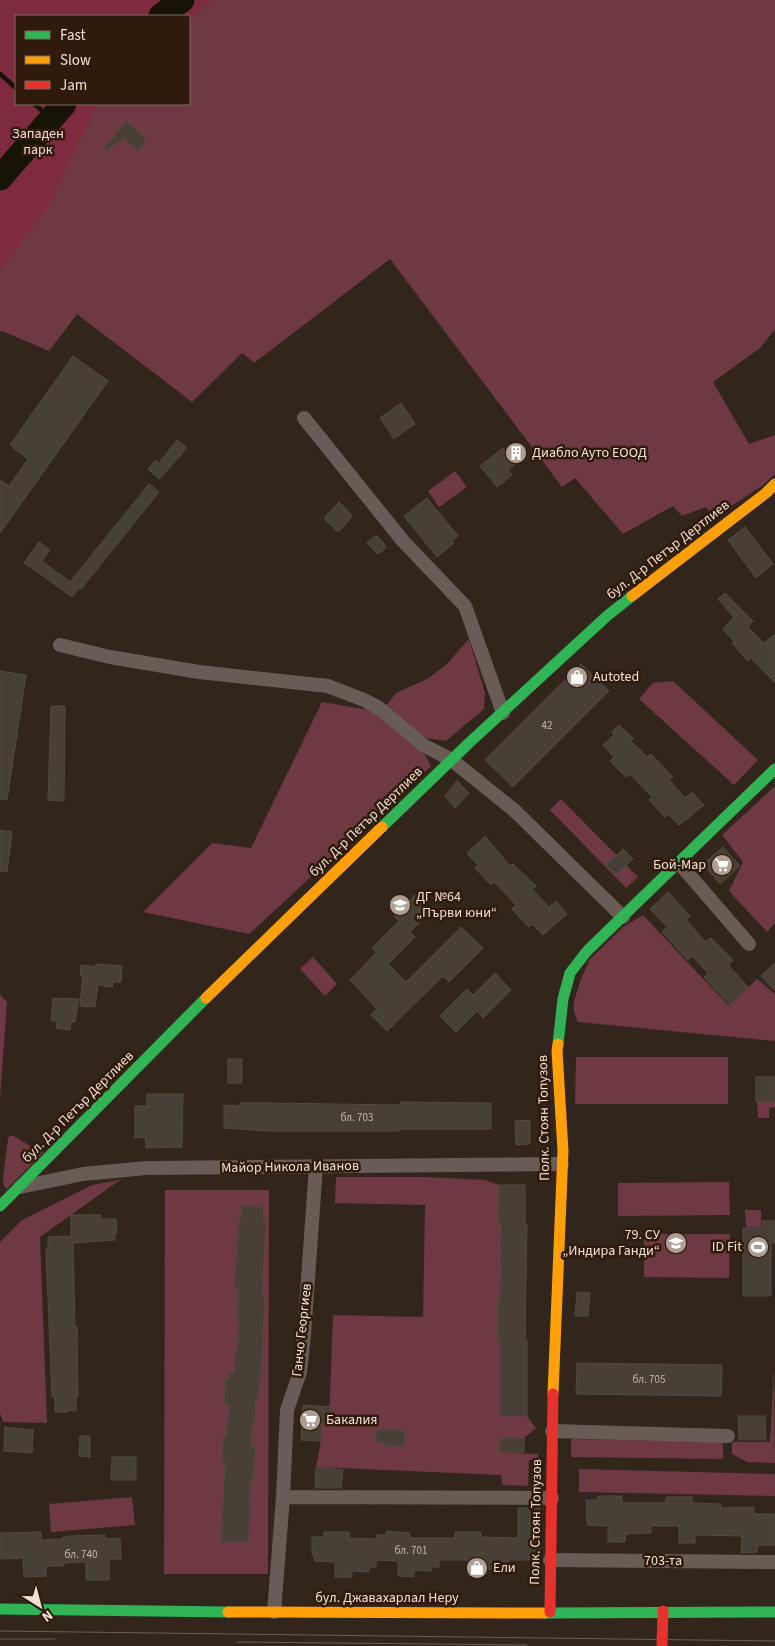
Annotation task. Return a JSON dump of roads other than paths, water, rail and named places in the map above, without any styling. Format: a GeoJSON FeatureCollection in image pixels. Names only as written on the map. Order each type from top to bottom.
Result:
{"type":"FeatureCollection","features":[{"type":"Feature","properties":{"kind":"street"},"geometry":{"type":"LineString","coordinates":[[304,418],[403,541],[465,606],[503,713]]}},
{"type":"Feature","properties":{"kind":"street","name":"бул. Д-р Петър Дертлиев"},"geometry":{"type":"LineString","coordinates":[[0,1206],[246,958],[452,760],[607,616],[660,573],[766,493],[775,484]]}},
{"type":"Feature","properties":{"kind":"street"},"geometry":{"type":"LineString","coordinates":[[60,645],[110,657],[199,672],[328,686],[364,700],[379,708],[424,745],[452,760],[515,811],[623,917]]}},
{"type":"Feature","properties":{"kind":"street","name":"Полк. Стоян Топузов"},"geometry":{"type":"LineString","coordinates":[[550,1612],[552,1431],[563,1151],[557,1051],[563,999],[570,973],[587,951],[775,769]]}},
{"type":"Feature","properties":{"kind":"street"},"geometry":{"type":"LineString","coordinates":[[679,863],[749,944]]}},
{"type":"Feature","properties":{"kind":"street","name":"Майор Никола Иванов"},"geometry":{"type":"LineString","coordinates":[[20,1187],[83,1174],[146,1168],[562,1164]]}},
{"type":"Feature","properties":{"kind":"street","name":"Ганчо Георгиев"},"geometry":{"type":"LineString","coordinates":[[274,1612],[283,1497],[287,1410],[300,1372],[316,1166]]}},
{"type":"Feature","properties":{"kind":"street"},"geometry":{"type":"LineString","coordinates":[[552,1431],[728,1436]]}},
{"type":"Feature","properties":{"kind":"street"},"geometry":{"type":"LineString","coordinates":[[283,1497],[552,1498]]}},
{"type":"Feature","properties":{"kind":"street","name":"703-та"},"geometry":{"type":"LineString","coordinates":[[550,1560],[775,1562]]}},
{"type":"Feature","properties":{"kind":"street","name":"бул. Джавахарлал Неру"},"geometry":{"type":"LineString","coordinates":[[0,1609],[274,1612],[775,1612]]}},
{"type":"Feature","properties":{"kind":"street"},"geometry":{"type":"LineString","coordinates":[[662,1646],[663,1611]]}},
{"type":"Feature","properties":{"kind":"waterway"},"geometry":{"type":"LineString","coordinates":[[162,15],[182,0]]}},
{"type":"Feature","properties":{"kind":"waterway"},"geometry":{"type":"LineString","coordinates":[[0,74],[15,87]]}},
{"type":"Feature","properties":{"kind":"waterway"},"geometry":{"type":"LineString","coordinates":[[35,105],[51,118]]}},
{"type":"Feature","properties":{"kind":"waterway"},"geometry":{"type":"LineString","coordinates":[[0,178],[63,105]]}},
{"type":"Feature","properties":{"kind":"tram line"},"geometry":{"type":"LineString","coordinates":[[0,1631],[775,1641]]}},
{"type":"Feature","properties":{"kind":"tram line"},"geometry":{"type":"LineString","coordinates":[[0,1639],[55,1639]]}},
{"type":"Feature","properties":{"kind":"tram line"},"geometry":{"type":"LineString","coordinates":[[237,1642],[527,1645]]}},
{"type":"Feature","properties":{"kind":"place","name":"Диабло Ауто ЕООД"},"geometry":{"type":"Point","coordinates":[516,453]}},
{"type":"Feature","properties":{"kind":"place","name":"Autoted"},"geometry":{"type":"Point","coordinates":[577,677]}},
{"type":"Feature","properties":{"kind":"place","name":"Бой-Мар"},"geometry":{"type":"Point","coordinates":[722,865]}},
{"type":"Feature","properties":{"kind":"place","name":"ДГ №64 „Първи юни“"},"geometry":{"type":"Point","coordinates":[400,905]}},
{"type":"Feature","properties":{"kind":"place","name":"79. СУ „Индира Ганди“"},"geometry":{"type":"Point","coordinates":[676,1243]}},
{"type":"Feature","properties":{"kind":"place","name":"ID Fit"},"geometry":{"type":"Point","coordinates":[758,1247]}},
{"type":"Feature","properties":{"kind":"place","name":"Бакалия"},"geometry":{"type":"Point","coordinates":[310,1420]}},
{"type":"Feature","properties":{"kind":"place","name":"Ели"},"geometry":{"type":"Point","coordinates":[477,1568]}},
{"type":"Feature","properties":{"kind":"park label","name":"Западен парк"},"geometry":{"type":"Point","coordinates":[38,142]}}]}
